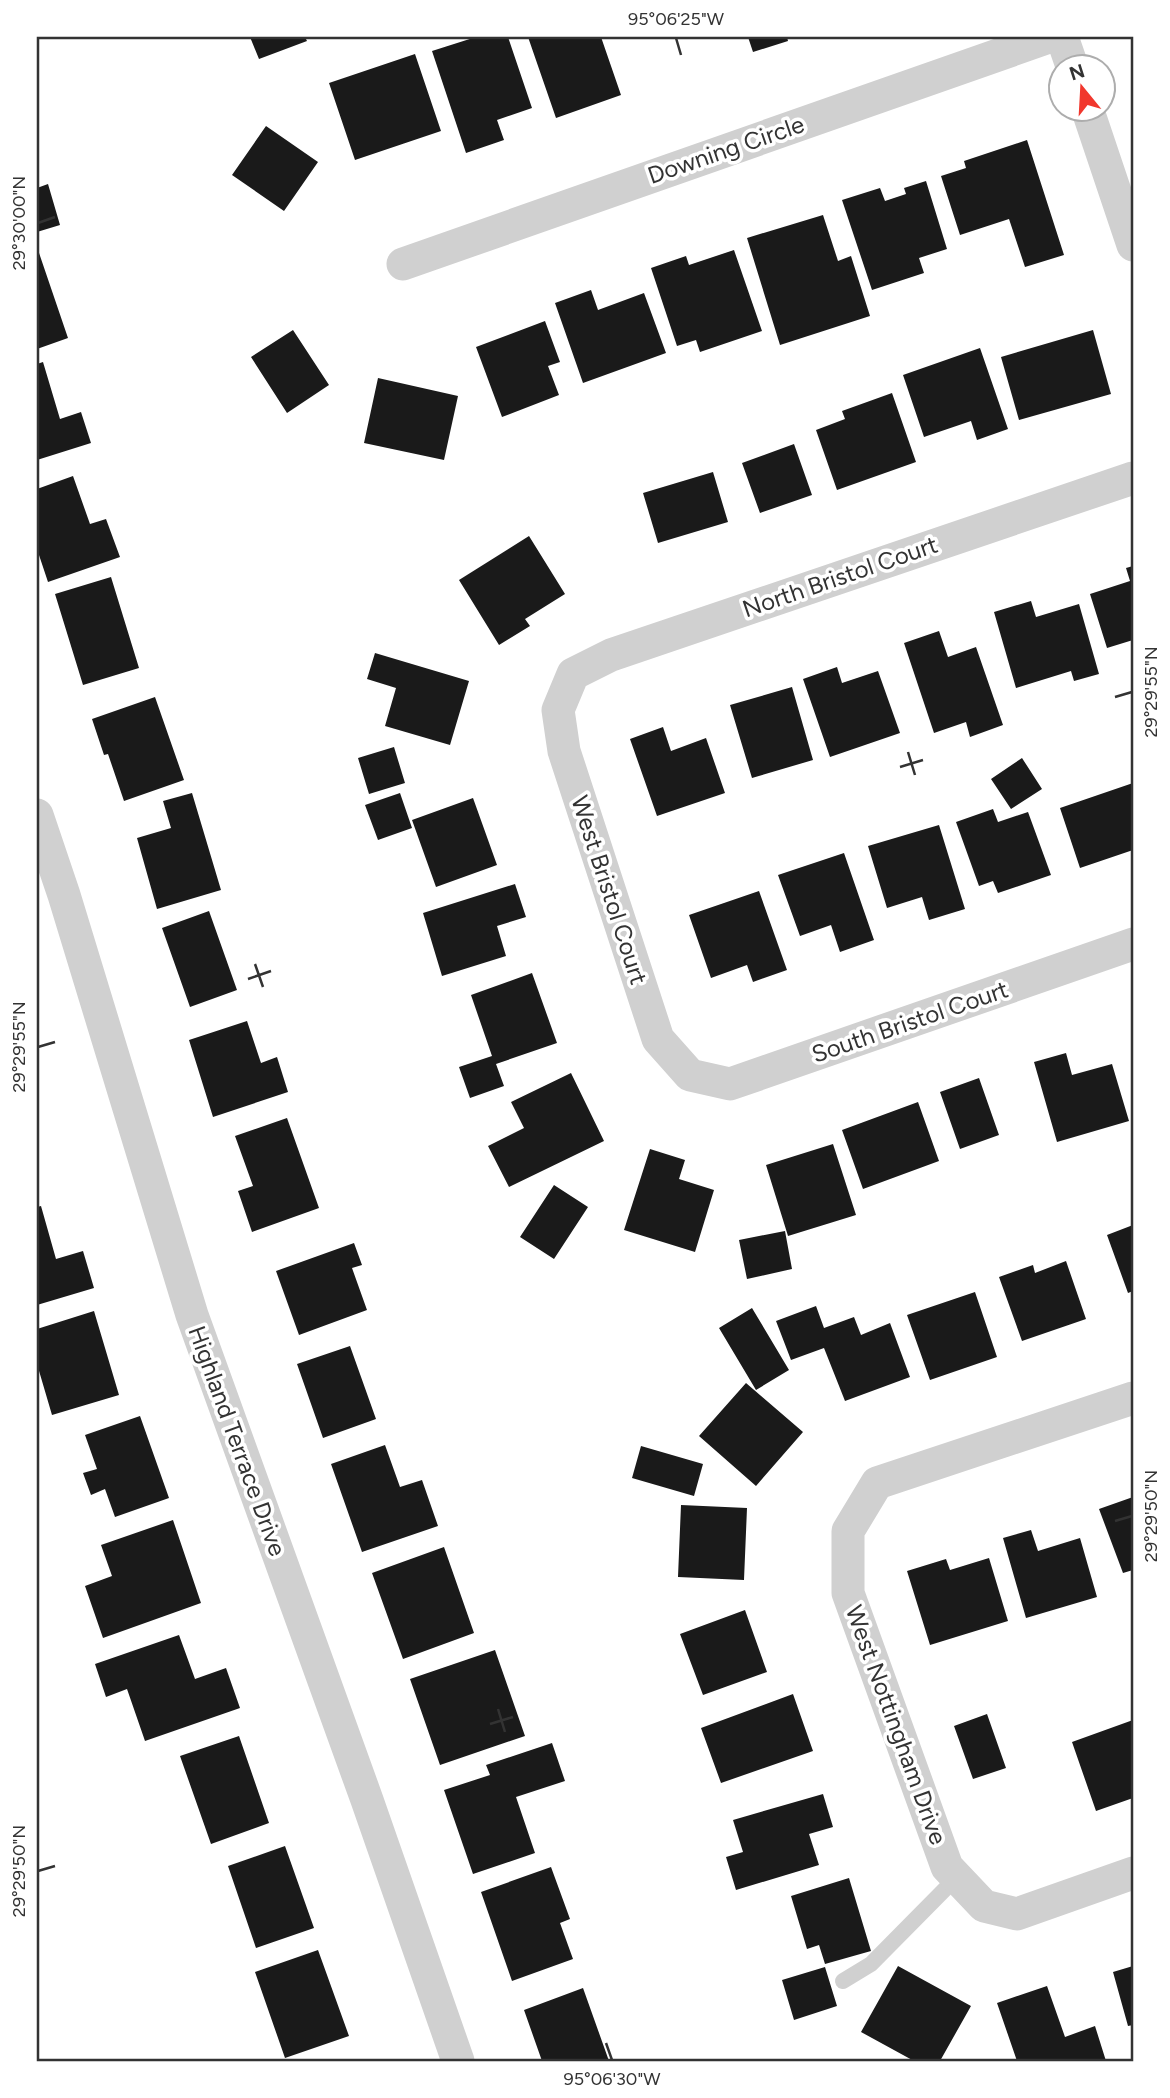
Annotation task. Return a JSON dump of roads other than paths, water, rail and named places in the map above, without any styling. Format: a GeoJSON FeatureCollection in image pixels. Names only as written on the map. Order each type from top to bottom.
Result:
{"type":"FeatureCollection","features":[{"type":"Feature","properties":{"kind":"street","name":"Downing Circle"},"geometry":{"type":"LineString","coordinates":[[403,264],[1049,37]]}},
{"type":"Feature","properties":{"kind":"street"},"geometry":{"type":"LineString","coordinates":[[1092,122],[1133,245]]}},
{"type":"Feature","properties":{"kind":"street","name":"North Bristol Court"},"geometry":{"type":"LineString","coordinates":[[563,698],[573,674],[611,654],[1133,478]]}},
{"type":"Feature","properties":{"kind":"street","name":"West Bristol Court"},"geometry":{"type":"LineString","coordinates":[[563,698],[558,710],[564,751],[658,1039],[687,1071]]}},
{"type":"Feature","properties":{"kind":"street","name":"Highland Terrace Drive"},"geometry":{"type":"LineString","coordinates":[[37,815],[50,900],[192,1315],[458,2061]]}},
{"type":"Feature","properties":{"kind":"street","name":"South Bristol Court"},"geometry":{"type":"LineString","coordinates":[[687,1071],[730,1084],[1133,944]]}},
{"type":"Feature","properties":{"kind":"street","name":"West Nottingham Drive"},"geometry":{"type":"LineString","coordinates":[[952,1872],[848,1593],[848,1531],[877,1483],[1133,1398]]}},
{"type":"Feature","properties":{"kind":"street"},"geometry":{"type":"LineString","coordinates":[[952,1872],[984,1906],[1017,1914],[1133,1873]]}},
{"type":"Feature","properties":{"kind":"lane"},"geometry":{"type":"LineString","coordinates":[[843,1981],[871,1964],[952,1872]]}}]}
